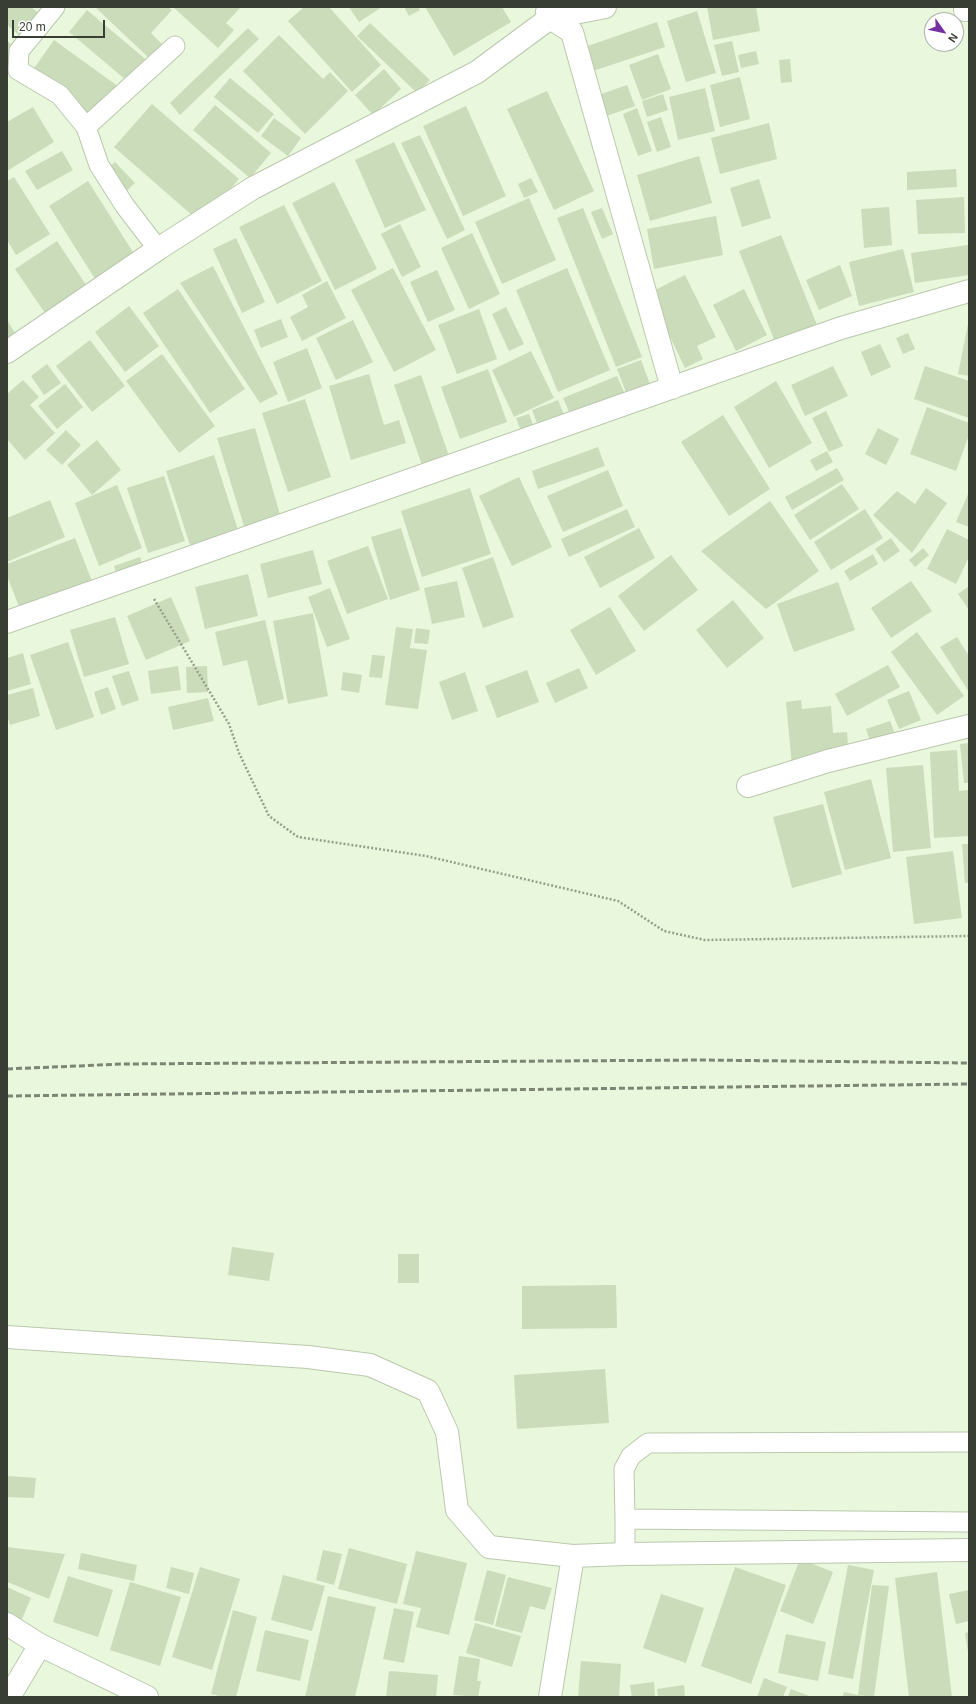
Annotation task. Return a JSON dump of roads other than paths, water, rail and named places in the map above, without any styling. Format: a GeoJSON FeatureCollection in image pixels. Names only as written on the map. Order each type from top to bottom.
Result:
{"type":"FeatureCollection","features":[{"type":"Feature","properties":{"kind":"street"},"geometry":{"type":"LineString","coordinates":[[7,352],[158,249],[253,188],[477,72],[547,13],[605,7]]}},
{"type":"Feature","properties":{"kind":"street"},"geometry":{"type":"LineString","coordinates":[[547,13],[572,32],[672,388]]}},
{"type":"Feature","properties":{"kind":"street"},"geometry":{"type":"LineString","coordinates":[[7,622],[841,328],[969,291]]}},
{"type":"Feature","properties":{"kind":"street"},"geometry":{"type":"LineString","coordinates":[[748,786],[828,761],[969,726]]}},
{"type":"Feature","properties":{"kind":"street"},"geometry":{"type":"LineString","coordinates":[[7,1337],[308,1357],[370,1365],[428,1392],[447,1432],[457,1510],[489,1547],[573,1556],[625,1554],[969,1550]]}},
{"type":"Feature","properties":{"kind":"street"},"geometry":{"type":"LineString","coordinates":[[550,1697],[573,1556]]}},
{"type":"Feature","properties":{"kind":"street"},"geometry":{"type":"LineString","coordinates":[[7,1624],[40,1645],[147,1697]]}},
{"type":"Feature","properties":{"kind":"street"},"geometry":{"type":"LineString","coordinates":[[9,1697],[40,1645]]}},
{"type":"Feature","properties":{"kind":"lane"},"geometry":{"type":"LineString","coordinates":[[55,7],[19,51],[18,70],[60,95],[86,127],[99,165],[125,206],[158,249]]}},
{"type":"Feature","properties":{"kind":"lane"},"geometry":{"type":"LineString","coordinates":[[86,127],[175,46]]}},
{"type":"Feature","properties":{"kind":"lane"},"geometry":{"type":"LineString","coordinates":[[625,1554],[624,1469],[631,1456],[648,1443],[969,1442]]}},
{"type":"Feature","properties":{"kind":"lane"},"geometry":{"type":"LineString","coordinates":[[625,1519],[969,1522]]}},
{"type":"Feature","properties":{"kind":"railway"},"geometry":{"type":"LineString","coordinates":[[7,1069],[123,1064],[700,1060],[969,1063]]}},
{"type":"Feature","properties":{"kind":"railway"},"geometry":{"type":"LineString","coordinates":[[7,1096],[969,1084]]}}]}
